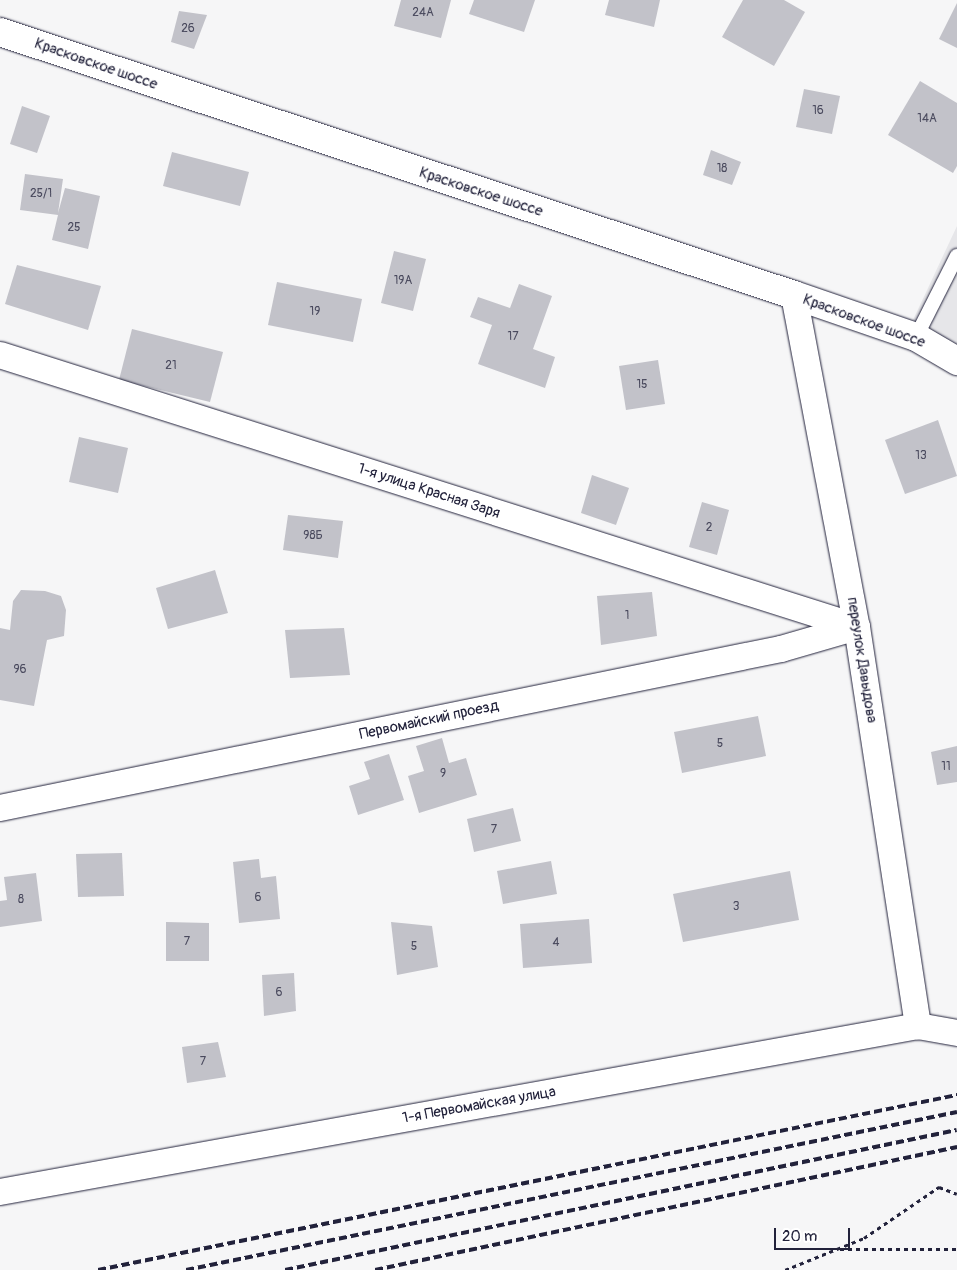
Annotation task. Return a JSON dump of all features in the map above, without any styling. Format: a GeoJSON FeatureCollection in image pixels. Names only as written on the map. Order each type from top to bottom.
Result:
{"type":"FeatureCollection","features":[{"type":"Feature","properties":{"kind":"main road","name":"Красковское шоссе"},"geometry":{"type":"LineString","coordinates":[[0,32],[794,295],[916,337],[957,361]]}},
{"type":"Feature","properties":{"kind":"street","name":"переулок Давыдова"},"geometry":{"type":"LineString","coordinates":[[794,295],[857,627],[918,1026]]}},
{"type":"Feature","properties":{"kind":"street","name":"1-я улица Красная Заря"},"geometry":{"type":"LineString","coordinates":[[0,355],[857,627]]}},
{"type":"Feature","properties":{"kind":"street","name":"Первомайский проезд"},"geometry":{"type":"LineString","coordinates":[[0,808],[781,649],[857,627]]}},
{"type":"Feature","properties":{"kind":"street","name":"1-я Первомайская улица"},"geometry":{"type":"LineString","coordinates":[[0,1192],[918,1026],[957,1033]]}},
{"type":"Feature","properties":{"kind":"lane"},"geometry":{"type":"LineString","coordinates":[[916,337],[957,256]]}},
{"type":"Feature","properties":{"kind":"path"},"geometry":{"type":"LineString","coordinates":[[785,1270],[864,1238],[939,1187],[957,1194]]}},
{"type":"Feature","properties":{"kind":"path"},"geometry":{"type":"LineString","coordinates":[[837,1249],[957,1249]]}},
{"type":"Feature","properties":{"kind":"shaded area"},"geometry":{"type":"Polygon","coordinates":[[[957,226],[957,345],[913,320],[957,226]]]}},
{"type":"Feature","properties":{"kind":"building"},"geometry":{"type":"Polygon","coordinates":[[[401,0],[451,0],[441,38],[394,26],[401,0]]]}},
{"type":"Feature","properties":{"kind":"building"},"geometry":{"type":"Polygon","coordinates":[[[474,0],[535,0],[524,32],[469,14],[474,0]]]}},
{"type":"Feature","properties":{"kind":"building"},"geometry":{"type":"Polygon","coordinates":[[[609,0],[660,0],[654,27],[605,15],[609,0]]]}},
{"type":"Feature","properties":{"kind":"building"},"geometry":{"type":"Polygon","coordinates":[[[743,0],[784,0],[805,12],[774,66],[722,37],[743,0]]]}},
{"type":"Feature","properties":{"kind":"building"},"geometry":{"type":"Polygon","coordinates":[[[957,3],[957,48],[939,39],[957,3]]]}},
{"type":"Feature","properties":{"kind":"building"},"geometry":{"type":"Polygon","coordinates":[[[179,11],[207,15],[194,49],[171,42],[179,11]]]}},
{"type":"Feature","properties":{"kind":"building"},"geometry":{"type":"Polygon","coordinates":[[[920,81],[957,103],[957,166],[953,173],[888,135],[920,81]]]}},
{"type":"Feature","properties":{"kind":"building"},"geometry":{"type":"Polygon","coordinates":[[[804,89],[840,96],[832,134],[796,127],[804,89]]]}},
{"type":"Feature","properties":{"kind":"building"},"geometry":{"type":"Polygon","coordinates":[[[22,106],[50,116],[37,153],[10,144],[22,106]]]}},
{"type":"Feature","properties":{"kind":"building"},"geometry":{"type":"Polygon","coordinates":[[[711,150],[741,162],[732,185],[703,175],[711,150]]]}},
{"type":"Feature","properties":{"kind":"building"},"geometry":{"type":"Polygon","coordinates":[[[172,152],[249,172],[240,206],[163,186],[172,152]]]}},
{"type":"Feature","properties":{"kind":"building"},"geometry":{"type":"Polygon","coordinates":[[[25,174],[63,179],[58,213],[65,188],[100,196],[88,249],[52,240],[58,215],[20,210],[25,174]]]}},
{"type":"Feature","properties":{"kind":"building"},"geometry":{"type":"Polygon","coordinates":[[[394,251],[426,259],[413,311],[381,303],[394,251]]]}},
{"type":"Feature","properties":{"kind":"building"},"geometry":{"type":"Polygon","coordinates":[[[17,265],[101,286],[88,330],[5,304],[17,265]]]}},
{"type":"Feature","properties":{"kind":"building"},"geometry":{"type":"Polygon","coordinates":[[[277,282],[362,299],[353,342],[268,325],[277,282]]]}},
{"type":"Feature","properties":{"kind":"building"},"geometry":{"type":"Polygon","coordinates":[[[519,284],[552,296],[533,349],[555,357],[545,388],[478,364],[492,325],[470,317],[478,297],[510,308],[519,284]]]}},
{"type":"Feature","properties":{"kind":"building"},"geometry":{"type":"Polygon","coordinates":[[[132,329],[223,352],[210,402],[119,380],[132,329]]]}},
{"type":"Feature","properties":{"kind":"building"},"geometry":{"type":"Polygon","coordinates":[[[658,360],[665,404],[626,410],[619,366],[658,360]]]}},
{"type":"Feature","properties":{"kind":"building"},"geometry":{"type":"Polygon","coordinates":[[[938,420],[957,476],[905,494],[885,440],[938,420]]]}},
{"type":"Feature","properties":{"kind":"building"},"geometry":{"type":"Polygon","coordinates":[[[79,437],[128,448],[118,493],[69,482],[79,437]]]}},
{"type":"Feature","properties":{"kind":"building"},"geometry":{"type":"Polygon","coordinates":[[[592,475],[629,488],[616,525],[581,513],[592,475]]]}},
{"type":"Feature","properties":{"kind":"building"},"geometry":{"type":"Polygon","coordinates":[[[702,502],[729,510],[717,555],[689,547],[702,502]]]}},
{"type":"Feature","properties":{"kind":"building"},"geometry":{"type":"Polygon","coordinates":[[[288,515],[343,521],[338,558],[283,550],[288,515]]]}},
{"type":"Feature","properties":{"kind":"building"},"geometry":{"type":"Polygon","coordinates":[[[215,570],[228,613],[168,629],[156,588],[215,570]]]}},
{"type":"Feature","properties":{"kind":"building"},"geometry":{"type":"Polygon","coordinates":[[[21,590],[45,591],[61,596],[66,610],[64,636],[47,640],[34,706],[0,700],[0,628],[10,630],[13,601],[21,590]]]}},
{"type":"Feature","properties":{"kind":"building"},"geometry":{"type":"Polygon","coordinates":[[[652,592],[657,636],[601,645],[597,596],[652,592]]]}},
{"type":"Feature","properties":{"kind":"building"},"geometry":{"type":"Polygon","coordinates":[[[344,628],[350,675],[290,678],[285,630],[344,628]]]}},
{"type":"Feature","properties":{"kind":"building"},"geometry":{"type":"Polygon","coordinates":[[[758,716],[766,756],[682,773],[674,732],[758,716]]]}},
{"type":"Feature","properties":{"kind":"building"},"geometry":{"type":"Polygon","coordinates":[[[442,738],[449,763],[466,758],[477,795],[419,813],[408,776],[424,771],[416,746],[442,738]]]}},
{"type":"Feature","properties":{"kind":"building"},"geometry":{"type":"Polygon","coordinates":[[[957,746],[957,782],[937,785],[931,752],[957,746]]]}},
{"type":"Feature","properties":{"kind":"building"},"geometry":{"type":"Polygon","coordinates":[[[389,754],[404,800],[358,815],[349,786],[370,779],[364,762],[389,754]]]}},
{"type":"Feature","properties":{"kind":"building"},"geometry":{"type":"Polygon","coordinates":[[[513,808],[521,841],[474,852],[467,819],[513,808]]]}},
{"type":"Feature","properties":{"kind":"building"},"geometry":{"type":"Polygon","coordinates":[[[122,853],[124,896],[78,897],[76,854],[122,853]]]}},
{"type":"Feature","properties":{"kind":"building"},"geometry":{"type":"Polygon","coordinates":[[[259,859],[261,878],[276,876],[280,919],[239,923],[233,862],[259,859]]]}},
{"type":"Feature","properties":{"kind":"building"},"geometry":{"type":"Polygon","coordinates":[[[551,861],[557,894],[503,904],[497,871],[551,861]]]}},
{"type":"Feature","properties":{"kind":"building"},"geometry":{"type":"Polygon","coordinates":[[[790,871],[799,920],[683,942],[673,894],[790,871]]]}},
{"type":"Feature","properties":{"kind":"building"},"geometry":{"type":"Polygon","coordinates":[[[36,873],[42,921],[0,927],[0,901],[7,900],[4,877],[36,873]]]}},
{"type":"Feature","properties":{"kind":"building"},"geometry":{"type":"Polygon","coordinates":[[[589,919],[592,963],[523,968],[520,924],[589,919]]]}},
{"type":"Feature","properties":{"kind":"building"},"geometry":{"type":"Polygon","coordinates":[[[166,922],[209,923],[209,961],[166,961],[166,922]]]}},
{"type":"Feature","properties":{"kind":"building"},"geometry":{"type":"Polygon","coordinates":[[[391,922],[432,926],[438,967],[397,975],[391,922]]]}},
{"type":"Feature","properties":{"kind":"building"},"geometry":{"type":"Polygon","coordinates":[[[294,973],[296,1011],[264,1016],[262,975],[294,973]]]}},
{"type":"Feature","properties":{"kind":"building"},"geometry":{"type":"Polygon","coordinates":[[[218,1042],[226,1077],[187,1083],[182,1047],[218,1042]]]}},
{"type":"Feature","properties":{"kind":"railway"},"geometry":{"type":"LineString","coordinates":[[98,1270],[957,1095]]}},
{"type":"Feature","properties":{"kind":"railway"},"geometry":{"type":"LineString","coordinates":[[186,1270],[957,1112]]}},
{"type":"Feature","properties":{"kind":"railway"},"geometry":{"type":"LineString","coordinates":[[285,1270],[957,1130]]}},
{"type":"Feature","properties":{"kind":"railway"},"geometry":{"type":"LineString","coordinates":[[375,1270],[957,1147]]}}]}
